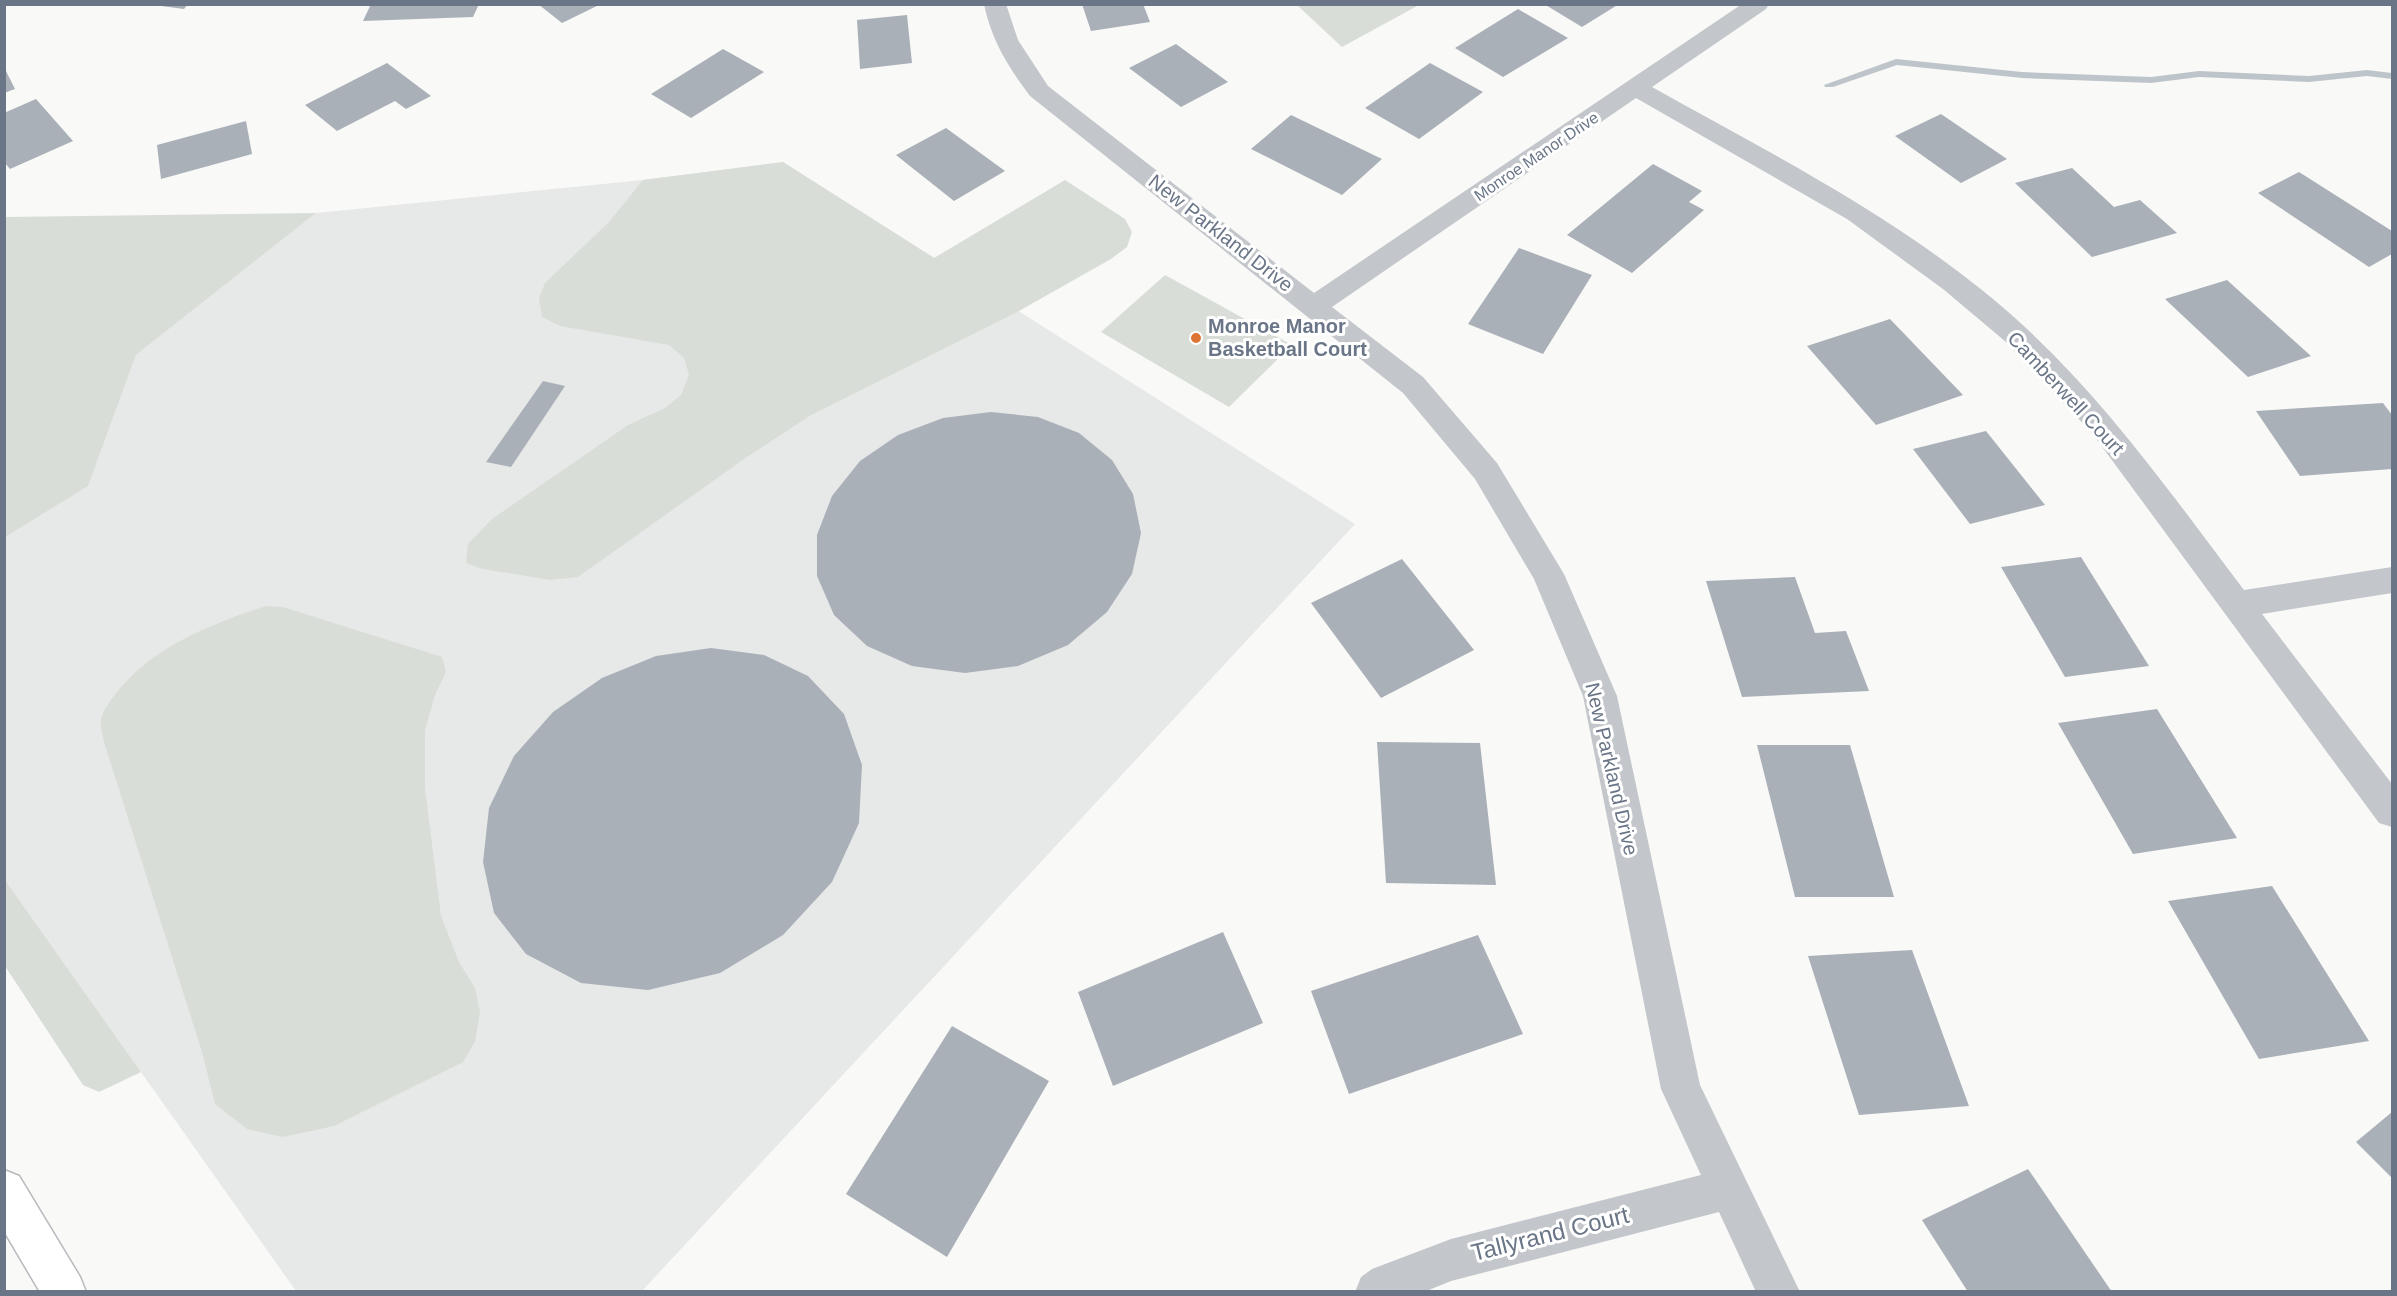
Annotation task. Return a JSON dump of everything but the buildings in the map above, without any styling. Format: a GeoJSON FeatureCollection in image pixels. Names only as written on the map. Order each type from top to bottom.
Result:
{"type":"FeatureCollection","features":[{"type":"Feature","properties":{"kind":"highway"},"geometry":{"type":"LineString","coordinates":[[4,1191],[65,1292]]}},
{"type":"Feature","properties":{"kind":"street","name":"New Parkland Drive"},"geometry":{"type":"LineString","coordinates":[[995,4],[999,27],[1015,60],[1039,91],[1413,385],[1486,471],[1548,574],[1600,696],[1681,1089],[1779,1292]]}},
{"type":"Feature","properties":{"kind":"street","name":"Monroe Manor Drive"},"geometry":{"type":"LineString","coordinates":[[1314,306],[1758,4]]}},
{"type":"Feature","properties":{"kind":"street","name":"Camberwell Court"},"geometry":{"type":"LineString","coordinates":[[1636,88],[1856,213],[1953,282],[2016,335],[2102,425],[2392,811]]}},
{"type":"Feature","properties":{"kind":"street"},"geometry":{"type":"LineString","coordinates":[[2238,604],[2392,580]]}},
{"type":"Feature","properties":{"kind":"street","name":"Tallyrand Court"},"geometry":{"type":"LineString","coordinates":[[1376,1292],[1387,1284],[1451,1260],[1729,1188]]}},
{"type":"Feature","properties":{"kind":"shaded area"},"geometry":{"type":"Polygon","coordinates":[[[1297,5],[1419,5],[1342,47],[1297,5]]]}},
{"type":"Feature","properties":{"kind":"shaded area"},"geometry":{"type":"Polygon","coordinates":[[[783,162],[1355,524],[641,1292],[296,1291],[5,880],[4,537],[88,485],[136,355],[316,213],[643,180],[783,162]]]}},
{"type":"Feature","properties":{"kind":"shaded area"},"geometry":{"type":"Polygon","coordinates":[[[783,162],[934,258],[1065,180],[1125,219],[1132,232],[1127,247],[1111,259],[1019,311],[811,415],[744,459],[578,577],[550,580],[483,569],[466,563],[468,544],[492,519],[628,425],[665,408],[681,395],[689,375],[684,358],[669,345],[560,326],[542,317],[539,298],[545,283],[609,222],[643,180],[783,162]]]}},
{"type":"Feature","properties":{"kind":"shaded area"},"geometry":{"type":"Polygon","coordinates":[[[316,213],[136,355],[88,486],[5,537],[5,217],[316,213]]]}},
{"type":"Feature","properties":{"kind":"shaded area","name":"Monroe Manor Basketball Court"},"geometry":{"type":"Polygon","coordinates":[[[1165,275],[1292,345],[1229,407],[1101,332],[1165,275]]]}},
{"type":"Feature","properties":{"kind":"shaded area"},"geometry":{"type":"Polygon","coordinates":[[[266,606],[283,607],[442,657],[446,672],[435,695],[425,730],[425,788],[441,916],[459,962],[475,988],[480,1012],[475,1042],[463,1062],[334,1126],[283,1137],[247,1129],[215,1104],[202,1052],[101,728],[105,708],[117,692],[148,662],[185,638],[266,606]]]}},
{"type":"Feature","properties":{"kind":"shaded area"},"geometry":{"type":"Polygon","coordinates":[[[5,880],[141,1072],[99,1092],[83,1085],[5,966],[5,880]]]}},
{"type":"Feature","properties":{"kind":"waterway"},"geometry":{"type":"LineString","coordinates":[[1829,85],[1896,62],[2022,75],[2151,80],[2199,74],[2309,79],[2367,73],[2392,76]]}},
{"type":"Feature","properties":{"kind":"place","name":"Monroe Manor Basketball Court"},"geometry":{"type":"Point","coordinates":[1196,338]}}]}
